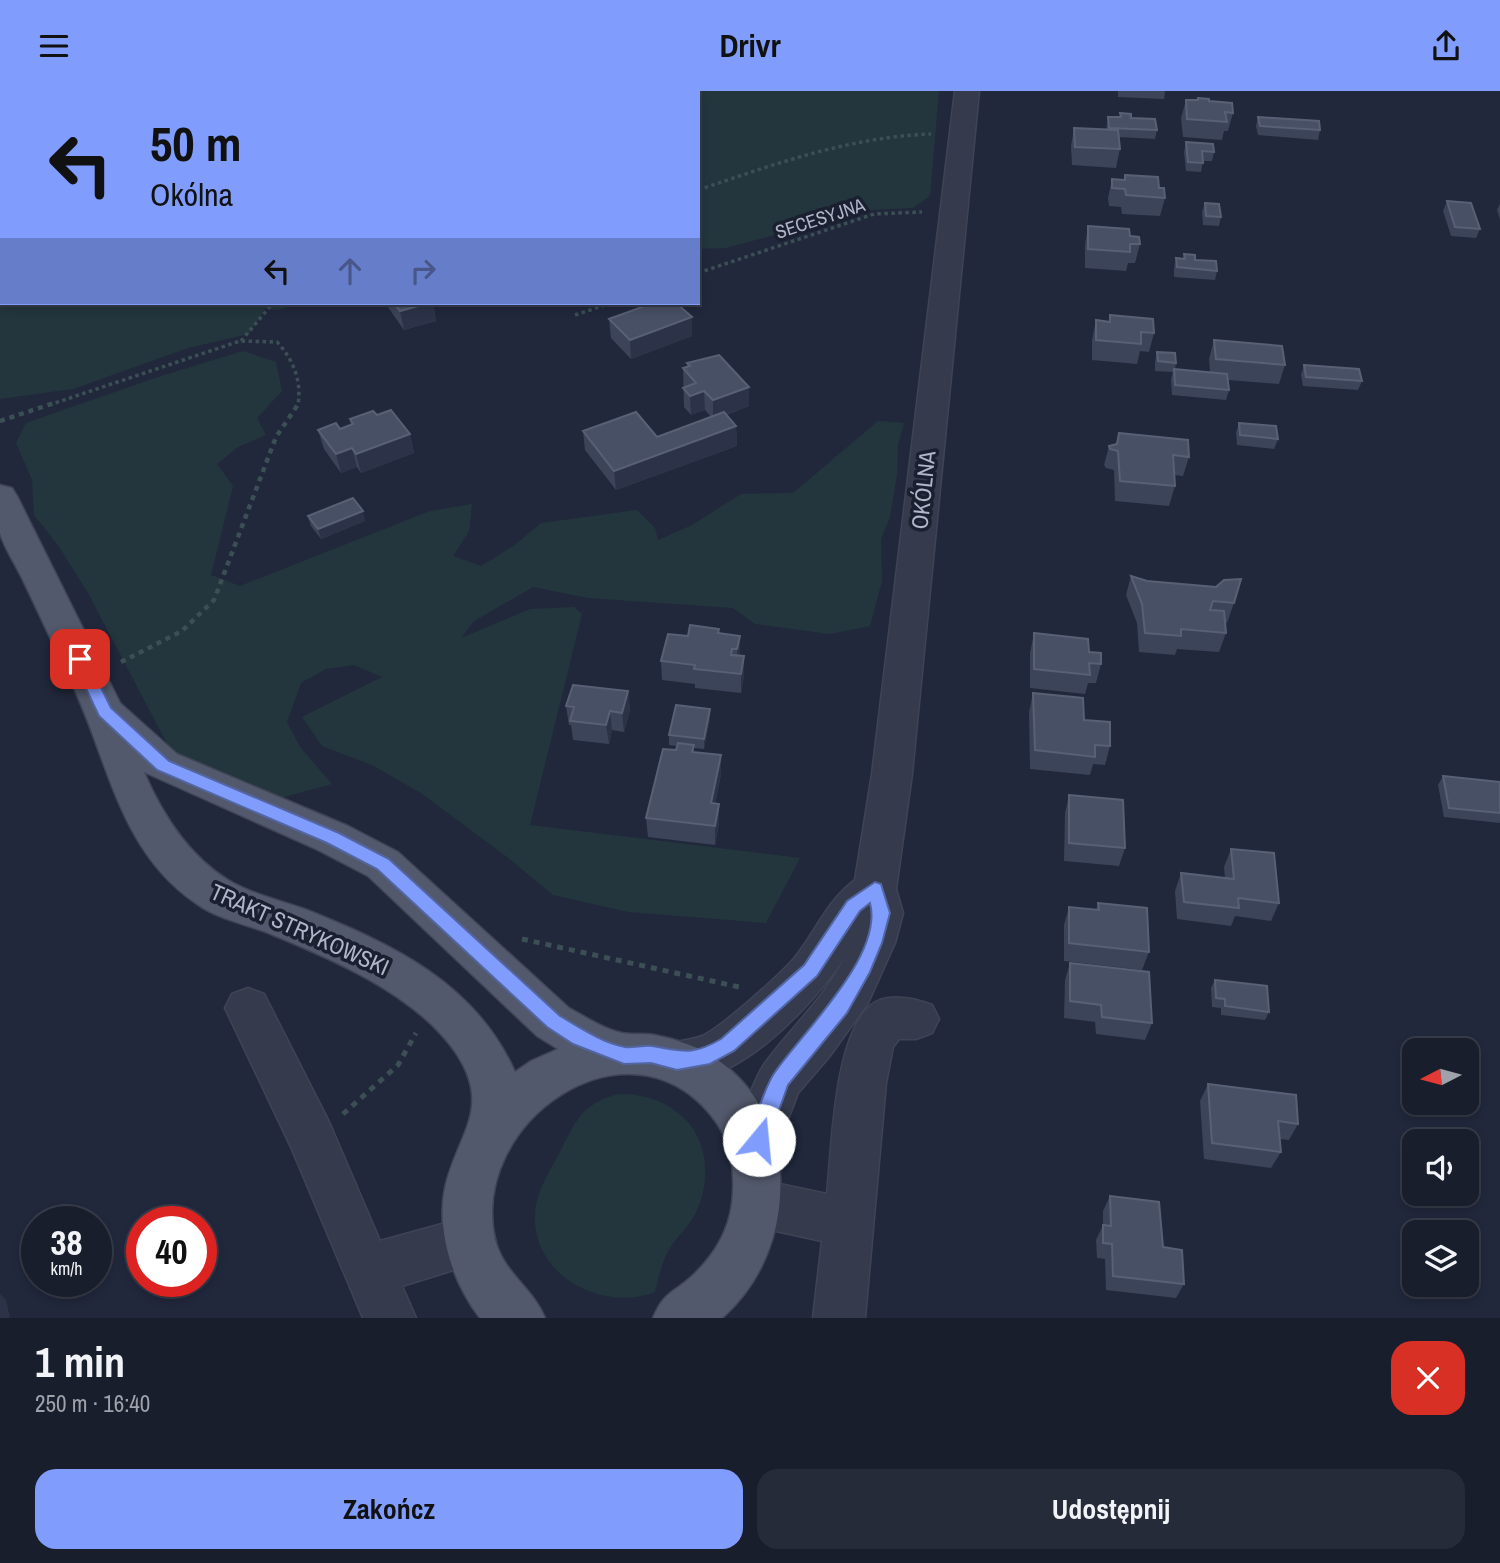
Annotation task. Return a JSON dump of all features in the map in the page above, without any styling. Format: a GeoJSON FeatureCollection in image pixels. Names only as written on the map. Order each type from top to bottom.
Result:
{"type":"FeatureCollection","features":[{"type":"Feature","properties":{"kind":"main road","name":"TRAKT STRYKOWSKI"},"geometry":{"type":"LineString","coordinates":[[0,496],[98,697],[114,749],[131,787],[168,852],[197,884],[215,894],[343,945],[390,968],[422,989],[466,1031],[493,1073],[496,1104],[491,1136]]}},
{"type":"Feature","properties":{"kind":"main road","name":"TRAKT STRYKOWSKI"},"geometry":{"type":"LineString","coordinates":[[98,697],[163,765],[333,838],[383,864],[553,1021],[580,1038],[624,1055]]}},
{"type":"Feature","properties":{"kind":"main road"},"geometry":{"type":"LineString","coordinates":[[519,1318],[488,1286],[478,1268],[467,1208],[474,1170],[509,1108],[547,1077],[585,1061],[651,1054],[677,1061],[715,1083],[730,1098],[751,1137],[756,1181],[747,1246],[718,1298],[708,1297],[678,1318]]}},
{"type":"Feature","properties":{"kind":"street","name":"OKÓLNA"},"geometry":{"type":"LineString","coordinates":[[756,1181],[763,1122],[780,1080],[841,1007],[865,962],[881,913],[875,889],[895,752],[967,91]]}},
{"type":"Feature","properties":{"kind":"street"},"geometry":{"type":"LineString","coordinates":[[677,1061],[710,1056],[728,1045],[772,1008],[811,971],[853,906],[875,889]]}},
{"type":"Feature","properties":{"kind":"street"},"geometry":{"type":"LineString","coordinates":[[248,1008],[312,1138],[390,1318]]}},
{"type":"Feature","properties":{"kind":"street"},"geometry":{"type":"LineString","coordinates":[[839,1318],[863,1083],[871,1039],[887,1019],[916,1019]]}},
{"type":"Feature","properties":{"kind":"street"},"geometry":{"type":"LineString","coordinates":[[756,1181],[850,1223]]}},
{"type":"Feature","properties":{"kind":"street"},"geometry":{"type":"LineString","coordinates":[[367,1270],[471,1241]]}},
{"type":"Feature","properties":{"kind":"path"},"geometry":{"type":"LineString","coordinates":[[700,189],[783,159],[813,152],[911,135],[962,134]]}},
{"type":"Feature","properties":{"kind":"path","name":"SECESYJNA"},"geometry":{"type":"LineString","coordinates":[[700,272],[874,214],[954,210]]}},
{"type":"Feature","properties":{"kind":"path"},"geometry":{"type":"LineString","coordinates":[[240,341],[257,325],[265,309],[270,305]]}},
{"type":"Feature","properties":{"kind":"path"},"geometry":{"type":"LineString","coordinates":[[575,315],[605,305]]}},
{"type":"Feature","properties":{"kind":"path"},"geometry":{"type":"LineString","coordinates":[[0,421],[240,341],[277,342],[292,357],[299,403],[276,437],[214,600],[181,631],[106,670],[98,697]]}},
{"type":"Feature","properties":{"kind":"shaded area"},"geometry":{"type":"Polygon","coordinates":[[[700,91],[939,91],[930,196],[913,208],[868,210],[726,248],[700,249],[700,91]]]}},
{"type":"Feature","properties":{"kind":"shaded area"},"geometry":{"type":"Polygon","coordinates":[[[0,305],[295,305],[279,310],[265,309],[249,334],[188,348],[73,389],[0,399],[0,305]]]}},
{"type":"Feature","properties":{"kind":"shaded area"},"geometry":{"type":"Polygon","coordinates":[[[243,351],[276,362],[282,391],[257,418],[266,435],[238,447],[217,464],[233,486],[211,575],[240,586],[430,511],[472,504],[469,531],[453,556],[481,566],[515,545],[541,523],[637,510],[655,528],[658,540],[692,525],[741,494],[793,493],[878,421],[904,423],[898,445],[897,475],[890,517],[881,539],[882,581],[870,626],[830,634],[755,624],[733,608],[588,598],[533,587],[474,621],[461,638],[530,609],[574,607],[582,614],[530,825],[800,858],[766,923],[628,912],[553,895],[421,793],[372,765],[322,746],[302,717],[382,677],[354,665],[326,669],[301,683],[287,722],[300,747],[332,784],[277,799],[173,755],[88,593],[58,545],[34,515],[32,480],[16,443],[26,423],[243,351]]]}},
{"type":"Feature","properties":{"kind":"shaded area"},"geometry":{"type":"Polygon","coordinates":[[[618,1094],[655,1100],[679,1113],[700,1141],[705,1167],[699,1205],[692,1220],[668,1251],[655,1292],[635,1297],[594,1293],[559,1272],[546,1256],[537,1238],[535,1216],[544,1183],[581,1115],[596,1103],[618,1094]]]}},
{"type":"Feature","properties":{"kind":"building"},"geometry":{"type":"Polygon","coordinates":[[[1198,98],[1232,103],[1233,113],[1225,112],[1227,122],[1187,119],[1186,100],[1198,98]]]}},
{"type":"Feature","properties":{"kind":"building"},"geometry":{"type":"Polygon","coordinates":[[[1120,113],[1131,114],[1131,118],[1155,119],[1157,130],[1109,128],[1108,117],[1121,117],[1120,113]]]}},
{"type":"Feature","properties":{"kind":"building"},"geometry":{"type":"Polygon","coordinates":[[[1258,117],[1319,121],[1320,130],[1260,126],[1258,117]]]}},
{"type":"Feature","properties":{"kind":"building"},"geometry":{"type":"Polygon","coordinates":[[[1074,128],[1118,130],[1120,149],[1075,147],[1074,128]]]}},
{"type":"Feature","properties":{"kind":"building"},"geometry":{"type":"Polygon","coordinates":[[[1186,142],[1213,144],[1214,152],[1202,151],[1203,163],[1188,162],[1186,142]]]}},
{"type":"Feature","properties":{"kind":"building"},"geometry":{"type":"Polygon","coordinates":[[[1125,175],[1158,177],[1159,188],[1164,188],[1165,198],[1126,195],[1125,189],[1112,188],[1112,179],[1125,180],[1125,175]]]}},
{"type":"Feature","properties":{"kind":"building"},"geometry":{"type":"Polygon","coordinates":[[[1447,201],[1471,203],[1480,229],[1455,227],[1447,201]]]}},
{"type":"Feature","properties":{"kind":"building"},"geometry":{"type":"Polygon","coordinates":[[[1205,203],[1219,204],[1221,217],[1206,216],[1205,203]]]}},
{"type":"Feature","properties":{"kind":"building"},"geometry":{"type":"Polygon","coordinates":[[[1088,226],[1129,229],[1130,236],[1139,237],[1140,244],[1130,244],[1130,252],[1088,249],[1088,226]]]}},
{"type":"Feature","properties":{"kind":"building"},"geometry":{"type":"Polygon","coordinates":[[[1184,254],[1195,255],[1195,260],[1216,261],[1217,271],[1177,267],[1176,258],[1185,259],[1184,254]]]}},
{"type":"Feature","properties":{"kind":"building"},"geometry":{"type":"Polygon","coordinates":[[[396,305],[422,305],[400,311],[396,305]]]}},
{"type":"Feature","properties":{"kind":"building"},"geometry":{"type":"Polygon","coordinates":[[[648,305],[678,305],[692,317],[630,340],[609,319],[648,305]]]}},
{"type":"Feature","properties":{"kind":"building"},"geometry":{"type":"Polygon","coordinates":[[[1110,315],[1153,319],[1154,333],[1141,332],[1141,344],[1096,340],[1096,320],[1110,322],[1110,315]]]}},
{"type":"Feature","properties":{"kind":"building"},"geometry":{"type":"Polygon","coordinates":[[[1214,340],[1282,346],[1285,365],[1216,359],[1214,340]]]}},
{"type":"Feature","properties":{"kind":"building"},"geometry":{"type":"Polygon","coordinates":[[[1157,352],[1175,353],[1176,363],[1158,361],[1157,352]]]}},
{"type":"Feature","properties":{"kind":"building"},"geometry":{"type":"Polygon","coordinates":[[[719,355],[749,387],[713,400],[704,391],[690,396],[683,388],[696,383],[683,368],[690,366],[687,363],[719,355]]]}},
{"type":"Feature","properties":{"kind":"building"},"geometry":{"type":"Polygon","coordinates":[[[1304,365],[1359,369],[1362,381],[1306,377],[1304,365]]]}},
{"type":"Feature","properties":{"kind":"building"},"geometry":{"type":"Polygon","coordinates":[[[1174,369],[1227,374],[1229,390],[1175,385],[1174,369]]]}},
{"type":"Feature","properties":{"kind":"building"},"geometry":{"type":"Polygon","coordinates":[[[391,410],[410,434],[356,454],[352,448],[336,454],[318,430],[336,423],[340,429],[353,424],[350,419],[373,411],[377,415],[391,410]]]}},
{"type":"Feature","properties":{"kind":"building"},"geometry":{"type":"Polygon","coordinates":[[[636,412],[657,437],[724,412],[736,426],[614,471],[583,431],[636,412]]]}},
{"type":"Feature","properties":{"kind":"building"},"geometry":{"type":"Polygon","coordinates":[[[1239,423],[1276,426],[1278,439],[1240,435],[1239,423]]]}},
{"type":"Feature","properties":{"kind":"building"},"geometry":{"type":"Polygon","coordinates":[[[1119,433],[1188,440],[1189,457],[1173,455],[1175,486],[1120,481],[1118,451],[1110,449],[1109,446],[1117,444],[1119,433]]]}},
{"type":"Feature","properties":{"kind":"building"},"geometry":{"type":"Polygon","coordinates":[[[353,498],[363,511],[318,529],[308,516],[353,498]]]}},
{"type":"Feature","properties":{"kind":"building"},"geometry":{"type":"Polygon","coordinates":[[[1131,576],[1147,581],[1216,587],[1224,580],[1241,579],[1234,603],[1213,601],[1210,610],[1224,611],[1226,633],[1181,629],[1181,636],[1145,633],[1142,604],[1131,576]]]}},
{"type":"Feature","properties":{"kind":"building"},"geometry":{"type":"Polygon","coordinates":[[[690,625],[719,629],[718,633],[740,636],[737,649],[732,649],[731,655],[744,656],[741,674],[694,669],[695,665],[661,661],[668,634],[688,636],[690,625]]]}},
{"type":"Feature","properties":{"kind":"building"},"geometry":{"type":"Polygon","coordinates":[[[1034,633],[1088,639],[1089,652],[1101,653],[1101,664],[1089,663],[1090,675],[1034,669],[1034,633]]]}},
{"type":"Feature","properties":{"kind":"building"},"geometry":{"type":"Polygon","coordinates":[[[573,685],[628,691],[622,713],[610,711],[606,725],[570,721],[574,707],[566,706],[573,685]]]}},
{"type":"Feature","properties":{"kind":"building"},"geometry":{"type":"Polygon","coordinates":[[[1033,693],[1083,698],[1084,720],[1110,722],[1110,746],[1095,745],[1095,757],[1035,750],[1033,693]]]}},
{"type":"Feature","properties":{"kind":"building"},"geometry":{"type":"Polygon","coordinates":[[[676,705],[710,709],[704,739],[669,735],[676,705]]]}},
{"type":"Feature","properties":{"kind":"building"},"geometry":{"type":"Polygon","coordinates":[[[678,743],[694,745],[692,752],[721,755],[711,803],[719,804],[715,826],[646,818],[663,749],[676,750],[678,743]]]}},
{"type":"Feature","properties":{"kind":"building"},"geometry":{"type":"Polygon","coordinates":[[[1443,776],[1500,782],[1500,813],[1449,808],[1443,776]]]}},
{"type":"Feature","properties":{"kind":"building"},"geometry":{"type":"Polygon","coordinates":[[[1069,795],[1123,800],[1125,848],[1069,843],[1069,795]]]}},
{"type":"Feature","properties":{"kind":"building"},"geometry":{"type":"Polygon","coordinates":[[[1231,849],[1274,853],[1279,903],[1238,898],[1239,908],[1184,902],[1181,873],[1234,879],[1231,849]]]}},
{"type":"Feature","properties":{"kind":"building"},"geometry":{"type":"Polygon","coordinates":[[[1098,903],[1147,908],[1149,952],[1069,943],[1069,907],[1099,910],[1098,903]]]}},
{"type":"Feature","properties":{"kind":"building"},"geometry":{"type":"Polygon","coordinates":[[[1070,963],[1149,972],[1152,1023],[1102,1017],[1101,1005],[1070,1001],[1070,963]]]}},
{"type":"Feature","properties":{"kind":"building"},"geometry":{"type":"Polygon","coordinates":[[[1215,980],[1267,986],[1269,1012],[1225,1006],[1225,999],[1216,998],[1215,980]]]}},
{"type":"Feature","properties":{"kind":"building"},"geometry":{"type":"Polygon","coordinates":[[[1208,1084],[1296,1095],[1298,1124],[1278,1121],[1281,1152],[1212,1143],[1208,1084]]]}},
{"type":"Feature","properties":{"kind":"building"},"geometry":{"type":"Polygon","coordinates":[[[1110,1196],[1159,1202],[1163,1247],[1182,1250],[1184,1284],[1113,1276],[1112,1244],[1103,1243],[1103,1225],[1111,1226],[1110,1196]]]}},
{"type":"Feature","properties":{"kind":"route"},"geometry":{"type":"LineString","coordinates":[[80,659],[105,712],[163,765],[333,838],[383,864],[553,1021],[580,1038],[624,1055],[651,1054],[677,1061],[710,1056],[728,1045],[811,971],[853,906],[875,889],[881,913],[861,972],[841,1007],[780,1080],[763,1122],[759,1140]]}}]}
